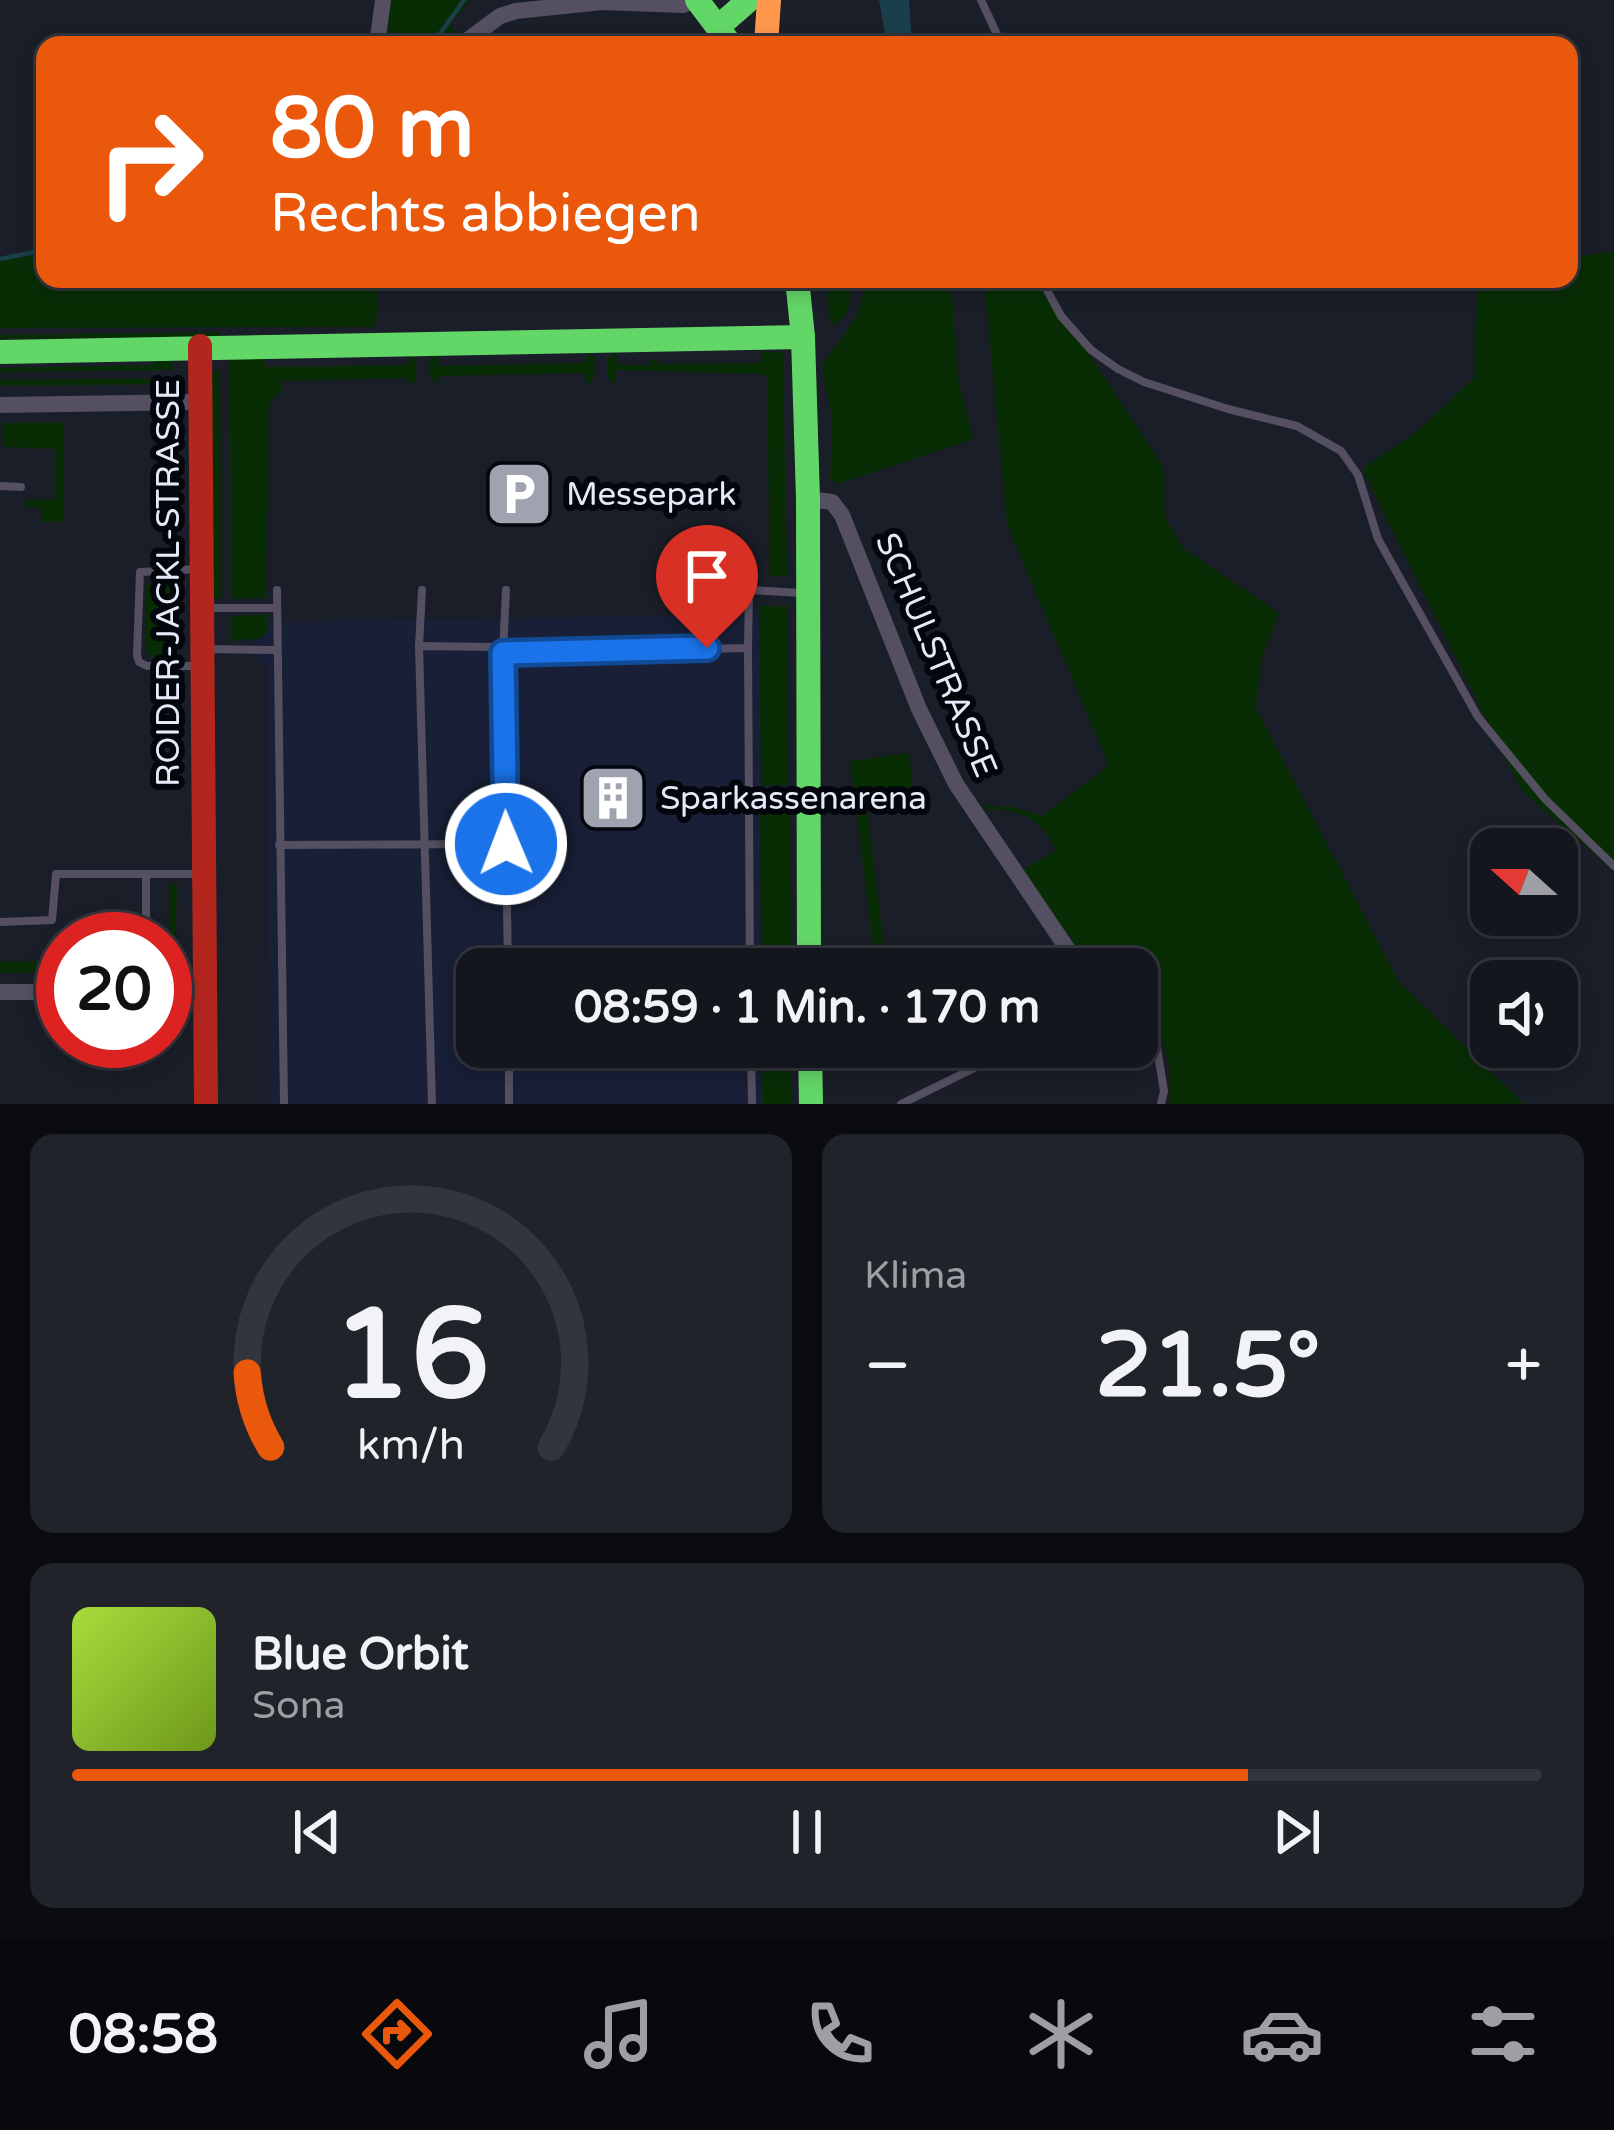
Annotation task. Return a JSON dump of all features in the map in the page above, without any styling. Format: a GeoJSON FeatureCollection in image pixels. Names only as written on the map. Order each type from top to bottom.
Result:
{"type":"FeatureCollection","features":[{"type":"Feature","properties":{"kind":"street"},"geometry":{"type":"LineString","coordinates":[[378,36],[383,0]]}},
{"type":"Feature","properties":{"kind":"street"},"geometry":{"type":"LineString","coordinates":[[473,36],[500,16],[516,11],[602,2],[683,5],[697,0],[724,36],[748,0]]}},
{"type":"Feature","properties":{"kind":"street"},"geometry":{"type":"LineString","coordinates":[[767,36],[769,0]]}},
{"type":"Feature","properties":{"kind":"street"},"geometry":{"type":"LineString","coordinates":[[798,288],[808,499],[809,948]]}},
{"type":"Feature","properties":{"kind":"street","name":"ROIDER-JACKL-STRASSE"},"geometry":{"type":"LineString","coordinates":[[206,1104],[200,346],[803,337]]}},
{"type":"Feature","properties":{"kind":"street"},"geometry":{"type":"LineString","coordinates":[[0,352],[200,346]]}},
{"type":"Feature","properties":{"kind":"street"},"geometry":{"type":"LineString","coordinates":[[0,405],[200,402]]}},
{"type":"Feature","properties":{"kind":"street","name":"SCHULSTRASSE"},"geometry":{"type":"LineString","coordinates":[[808,499],[832,502],[842,514],[919,709],[956,784],[1067,948]]}},
{"type":"Feature","properties":{"kind":"street"},"geometry":{"type":"LineString","coordinates":[[192,991],[204,991]]}},
{"type":"Feature","properties":{"kind":"street"},"geometry":{"type":"LineString","coordinates":[[0,992],[36,992]]}},
{"type":"Feature","properties":{"kind":"street"},"geometry":{"type":"LineString","coordinates":[[810,1068],[811,1104]]}},
{"type":"Feature","properties":{"kind":"lane"},"geometry":{"type":"LineString","coordinates":[[981,0],[998,36]]}},
{"type":"Feature","properties":{"kind":"lane"},"geometry":{"type":"LineString","coordinates":[[1046,288],[1061,316],[1091,350],[1118,369],[1228,409],[1298,426],[1341,451],[1358,476],[1378,539],[1478,717],[1545,799],[1614,866]]}},
{"type":"Feature","properties":{"kind":"lane"},"geometry":{"type":"LineString","coordinates":[[0,487],[21,487]]}},
{"type":"Feature","properties":{"kind":"lane"},"geometry":{"type":"LineString","coordinates":[[200,569],[140,572],[139,662],[147,666],[276,650]]}},
{"type":"Feature","properties":{"kind":"lane"},"geometry":{"type":"LineString","coordinates":[[278,590],[284,1104]]}},
{"type":"Feature","properties":{"kind":"lane"},"geometry":{"type":"LineString","coordinates":[[422,590],[419,646],[432,1104]]}},
{"type":"Feature","properties":{"kind":"lane"},"geometry":{"type":"LineString","coordinates":[[506,590],[508,948]]}},
{"type":"Feature","properties":{"kind":"lane"},"geometry":{"type":"LineString","coordinates":[[750,948],[749,590],[806,593]]}},
{"type":"Feature","properties":{"kind":"lane"},"geometry":{"type":"LineString","coordinates":[[201,608],[277,608]]}},
{"type":"Feature","properties":{"kind":"lane"},"geometry":{"type":"LineString","coordinates":[[419,646],[496,647],[503,653],[748,648]]}},
{"type":"Feature","properties":{"kind":"lane"},"geometry":{"type":"LineString","coordinates":[[749,794],[808,792]]}},
{"type":"Feature","properties":{"kind":"lane"},"geometry":{"type":"LineString","coordinates":[[279,845],[506,844]]}},
{"type":"Feature","properties":{"kind":"lane"},"geometry":{"type":"LineString","coordinates":[[0,922],[52,920],[56,874],[203,874]]}},
{"type":"Feature","properties":{"kind":"lane"},"geometry":{"type":"LineString","coordinates":[[146,876],[146,912]]}},
{"type":"Feature","properties":{"kind":"lane"},"geometry":{"type":"LineString","coordinates":[[1158,1058],[1164,1090],[1161,1104]]}},
{"type":"Feature","properties":{"kind":"lane"},"geometry":{"type":"LineString","coordinates":[[509,1068],[509,1104]]}},
{"type":"Feature","properties":{"kind":"lane"},"geometry":{"type":"LineString","coordinates":[[751,1068],[752,1104]]}},
{"type":"Feature","properties":{"kind":"lane"},"geometry":{"type":"LineString","coordinates":[[901,1104],[974,1068]]}},
{"type":"Feature","properties":{"kind":"shaded area"},"geometry":{"type":"Polygon","coordinates":[[[879,0],[909,0],[911,36],[885,36],[879,0]]]}},
{"type":"Feature","properties":{"kind":"shaded area"},"geometry":{"type":"Polygon","coordinates":[[[771,614],[773,948],[456,948],[456,1068],[773,1068],[774,1104],[270,1104],[267,666],[257,661],[256,639],[264,636],[266,622],[771,614]]]}},
{"type":"Feature","properties":{"kind":"green space"},"geometry":{"type":"Polygon","coordinates":[[[383,0],[471,0],[449,25],[461,36],[378,36],[383,0]]]}},
{"type":"Feature","properties":{"kind":"green space"},"geometry":{"type":"Polygon","coordinates":[[[1614,251],[1614,871],[1578,840],[1578,828],[1565,828],[1522,791],[1362,469],[1420,429],[1475,377],[1477,288],[1578,288],[1578,257],[1614,251]]]}},
{"type":"Feature","properties":{"kind":"green space"},"geometry":{"type":"Polygon","coordinates":[[[36,252],[36,288],[378,288],[376,327],[0,328],[0,259],[36,252]]]}},
{"type":"Feature","properties":{"kind":"green space"},"geometry":{"type":"Polygon","coordinates":[[[826,288],[852,288],[847,312],[835,325],[830,323],[826,288]]]}},
{"type":"Feature","properties":{"kind":"green space"},"geometry":{"type":"Polygon","coordinates":[[[864,288],[952,288],[958,379],[974,439],[837,484],[830,479],[832,421],[822,365],[855,318],[864,288]]]}},
{"type":"Feature","properties":{"kind":"green space"},"geometry":{"type":"Polygon","coordinates":[[[985,288],[1055,288],[1053,300],[1163,466],[1165,518],[1183,548],[1279,613],[1261,661],[1256,708],[1399,982],[1470,1051],[1470,1068],[1487,1068],[1524,1104],[1170,1104],[1169,1064],[1158,1025],[1158,948],[1077,948],[1023,870],[1056,850],[1050,839],[1028,818],[981,805],[1013,807],[1042,816],[1109,765],[1007,525],[985,288]]]}},
{"type":"Feature","properties":{"kind":"green space"},"geometry":{"type":"Polygon","coordinates":[[[219,332],[219,337],[0,339],[0,335],[219,332]]]}},
{"type":"Feature","properties":{"kind":"green space"},"geometry":{"type":"Polygon","coordinates":[[[585,350],[595,358],[594,378],[586,385],[585,373],[438,376],[438,385],[429,377],[430,357],[438,353],[439,366],[585,363],[585,350]]]}},
{"type":"Feature","properties":{"kind":"green space"},"geometry":{"type":"Polygon","coordinates":[[[616,351],[617,365],[650,365],[651,359],[658,364],[761,363],[762,351],[783,353],[787,576],[770,576],[767,378],[761,374],[616,370],[615,385],[607,377],[607,360],[616,351]]]}},
{"type":"Feature","properties":{"kind":"green space"},"geometry":{"type":"Polygon","coordinates":[[[408,352],[416,361],[415,380],[408,385],[407,378],[281,381],[281,391],[268,413],[266,598],[232,599],[229,353],[264,354],[265,367],[407,365],[408,352]]]}},
{"type":"Feature","properties":{"kind":"green space"},"geometry":{"type":"Polygon","coordinates":[[[155,354],[172,355],[173,370],[0,372],[0,368],[154,365],[155,354]]]}},
{"type":"Feature","properties":{"kind":"green space"},"geometry":{"type":"Polygon","coordinates":[[[220,367],[222,599],[210,598],[208,378],[220,367]]]}},
{"type":"Feature","properties":{"kind":"green space"},"geometry":{"type":"Polygon","coordinates":[[[173,378],[173,395],[167,395],[166,384],[0,386],[0,380],[173,378]]]}},
{"type":"Feature","properties":{"kind":"green space"},"geometry":{"type":"Polygon","coordinates":[[[64,422],[64,522],[41,522],[41,508],[26,507],[26,500],[55,499],[55,449],[4,447],[4,423],[64,422]]]}},
{"type":"Feature","properties":{"kind":"green space"},"geometry":{"type":"Polygon","coordinates":[[[154,578],[174,579],[176,658],[153,658],[146,650],[145,588],[154,578]]]}},
{"type":"Feature","properties":{"kind":"green space"},"geometry":{"type":"Polygon","coordinates":[[[759,606],[787,606],[788,785],[761,786],[759,606]]]}},
{"type":"Feature","properties":{"kind":"green space"},"geometry":{"type":"Polygon","coordinates":[[[267,614],[267,631],[261,638],[231,641],[232,616],[267,614]]]}},
{"type":"Feature","properties":{"kind":"green space"},"geometry":{"type":"Polygon","coordinates":[[[909,753],[915,803],[867,809],[884,948],[873,948],[850,761],[909,753]]]}},
{"type":"Feature","properties":{"kind":"green space"},"geometry":{"type":"Polygon","coordinates":[[[790,801],[791,948],[761,948],[760,802],[790,801]]]}},
{"type":"Feature","properties":{"kind":"green space"},"geometry":{"type":"Polygon","coordinates":[[[169,884],[177,884],[176,912],[169,912],[169,884]]]}},
{"type":"Feature","properties":{"kind":"green space"},"geometry":{"type":"Polygon","coordinates":[[[36,961],[36,972],[0,973],[0,962],[36,961]]]}},
{"type":"Feature","properties":{"kind":"green space"},"geometry":{"type":"Polygon","coordinates":[[[762,1068],[791,1068],[791,1104],[762,1104],[762,1068]]]}},
{"type":"Feature","properties":{"kind":"waterway"},"geometry":{"type":"LineString","coordinates":[[438,36],[464,0]]}},
{"type":"Feature","properties":{"kind":"waterway"},"geometry":{"type":"LineString","coordinates":[[0,259],[36,252]]}},
{"type":"Feature","properties":{"kind":"traffic: fast"},"geometry":{"type":"LineString","coordinates":[[697,0],[724,36]]}},
{"type":"Feature","properties":{"kind":"traffic: fast"},"geometry":{"type":"LineString","coordinates":[[718,27],[749,0]]}},
{"type":"Feature","properties":{"kind":"traffic: fast"},"geometry":{"type":"LineString","coordinates":[[798,288],[808,499],[809,948]]}},
{"type":"Feature","properties":{"kind":"traffic: fast"},"geometry":{"type":"LineString","coordinates":[[0,352],[803,337]]}},
{"type":"Feature","properties":{"kind":"traffic: fast"},"geometry":{"type":"LineString","coordinates":[[810,1068],[811,1104]]}},
{"type":"Feature","properties":{"kind":"traffic: slow"},"geometry":{"type":"LineString","coordinates":[[767,36],[769,0]]}},
{"type":"Feature","properties":{"kind":"traffic: jam"},"geometry":{"type":"LineString","coordinates":[[200,346],[206,1104]]}},
{"type":"Feature","properties":{"kind":"place","name":"Messepark"},"geometry":{"type":"Point","coordinates":[519,494]}},
{"type":"Feature","properties":{"kind":"place","name":"Sparkassenarena"},"geometry":{"type":"Point","coordinates":[613,798]}},
{"type":"Feature","properties":{"kind":"route"},"geometry":{"type":"LineString","coordinates":[[506,844],[503,653],[707,648]]}}]}
